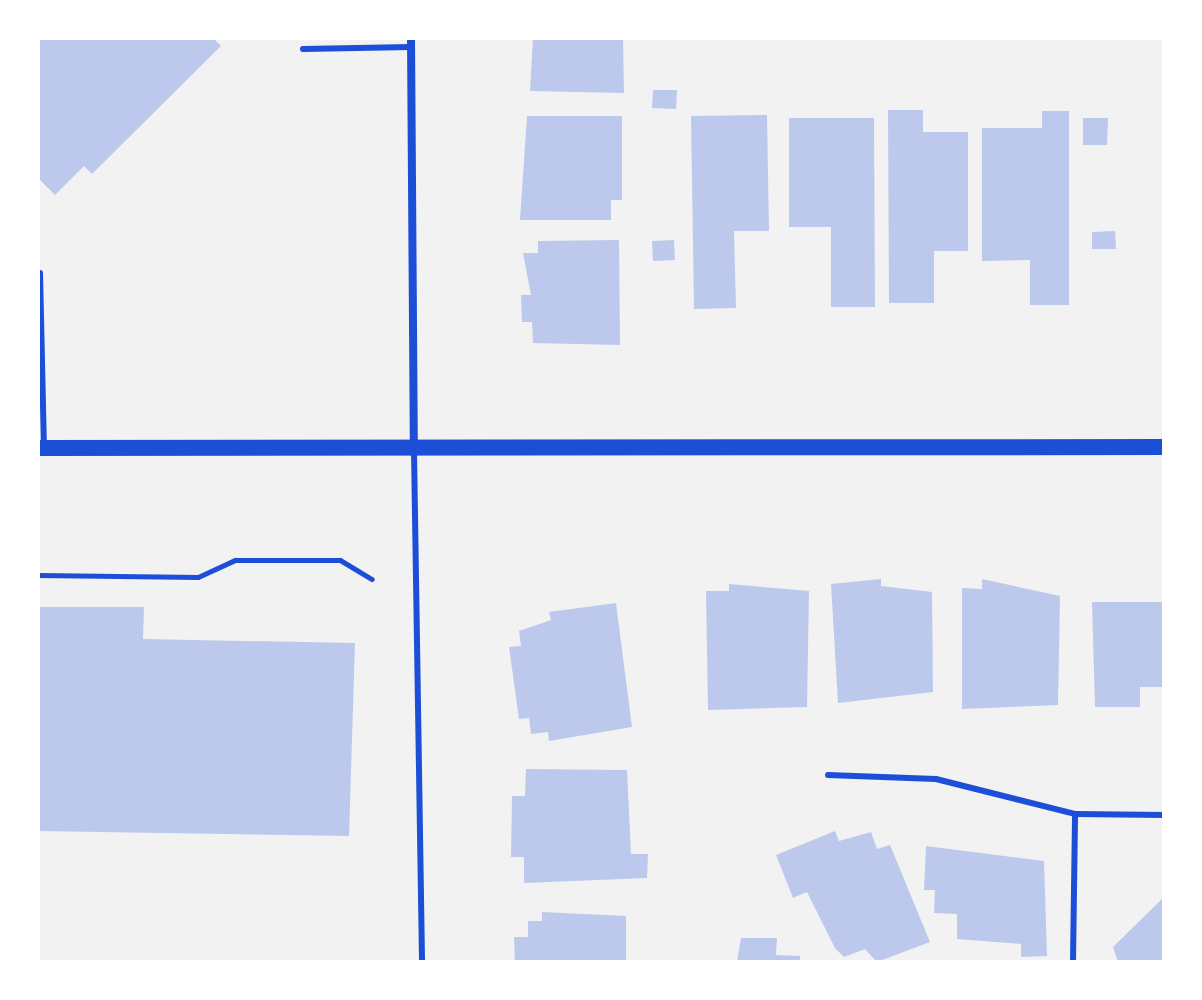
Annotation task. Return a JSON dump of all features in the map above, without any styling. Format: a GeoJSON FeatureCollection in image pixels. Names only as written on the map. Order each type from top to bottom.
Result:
{"type":"FeatureCollection","features":[{"type":"Feature","properties":{"kind":"main road"},"geometry":{"type":"LineString","coordinates":[[41,448],[1164,447]]}},
{"type":"Feature","properties":{"kind":"street"},"geometry":{"type":"LineString","coordinates":[[411,43],[414,448]]}},
{"type":"Feature","properties":{"kind":"lane"},"geometry":{"type":"LineString","coordinates":[[303,49],[411,43]]}},
{"type":"Feature","properties":{"kind":"lane"},"geometry":{"type":"LineString","coordinates":[[40,273],[41,448]]}},
{"type":"Feature","properties":{"kind":"lane"},"geometry":{"type":"LineString","coordinates":[[414,448],[422,962]]}},
{"type":"Feature","properties":{"kind":"lane"},"geometry":{"type":"LineString","coordinates":[[828,775],[936,779],[1075,814],[1164,815]]}},
{"type":"Feature","properties":{"kind":"lane"},"geometry":{"type":"LineString","coordinates":[[1073,962],[1075,814]]}},
{"type":"Feature","properties":{"kind":"path"},"geometry":{"type":"LineString","coordinates":[[38,575],[198,577],[235,560],[340,560],[372,579]]}},
{"type":"Feature","properties":{"kind":"building"},"geometry":{"type":"Polygon","coordinates":[[[38,38],[213,38],[221,46],[92,174],[84,166],[55,195],[38,178],[38,38]]]}},
{"type":"Feature","properties":{"kind":"building"},"geometry":{"type":"Polygon","coordinates":[[[533,38],[623,38],[624,93],[530,91],[533,38]]]}},
{"type":"Feature","properties":{"kind":"building"},"geometry":{"type":"Polygon","coordinates":[[[653,90],[677,90],[676,109],[652,108],[653,90]]]}},
{"type":"Feature","properties":{"kind":"building"},"geometry":{"type":"Polygon","coordinates":[[[888,110],[923,110],[923,132],[968,132],[968,251],[934,251],[934,303],[889,303],[888,110]]]}},
{"type":"Feature","properties":{"kind":"building"},"geometry":{"type":"Polygon","coordinates":[[[1042,111],[1069,111],[1069,305],[1030,305],[1030,260],[982,261],[982,128],[1042,128],[1042,111]]]}},
{"type":"Feature","properties":{"kind":"building"},"geometry":{"type":"Polygon","coordinates":[[[767,115],[769,231],[734,231],[736,308],[694,309],[691,116],[767,115]]]}},
{"type":"Feature","properties":{"kind":"building"},"geometry":{"type":"Polygon","coordinates":[[[527,116],[622,116],[622,200],[611,200],[611,220],[520,220],[527,116]]]}},
{"type":"Feature","properties":{"kind":"building"},"geometry":{"type":"Polygon","coordinates":[[[789,118],[874,118],[875,307],[831,307],[831,227],[789,227],[789,118]]]}},
{"type":"Feature","properties":{"kind":"building"},"geometry":{"type":"Polygon","coordinates":[[[1083,118],[1108,118],[1107,145],[1083,145],[1083,118]]]}},
{"type":"Feature","properties":{"kind":"building"},"geometry":{"type":"Polygon","coordinates":[[[1115,231],[1116,249],[1092,249],[1092,232],[1115,231]]]}},
{"type":"Feature","properties":{"kind":"building"},"geometry":{"type":"Polygon","coordinates":[[[619,240],[620,345],[533,343],[532,322],[522,322],[521,295],[531,295],[523,253],[538,253],[538,241],[619,240]]]}},
{"type":"Feature","properties":{"kind":"building"},"geometry":{"type":"Polygon","coordinates":[[[674,240],[675,260],[653,261],[652,241],[674,240]]]}},
{"type":"Feature","properties":{"kind":"building"},"geometry":{"type":"Polygon","coordinates":[[[881,579],[881,586],[932,592],[933,692],[838,703],[831,584],[881,579]]]}},
{"type":"Feature","properties":{"kind":"building"},"geometry":{"type":"Polygon","coordinates":[[[982,579],[1060,596],[1058,705],[962,709],[962,588],[982,589],[982,579]]]}},
{"type":"Feature","properties":{"kind":"building"},"geometry":{"type":"Polygon","coordinates":[[[729,584],[809,591],[807,707],[708,710],[706,591],[729,591],[729,584]]]}},
{"type":"Feature","properties":{"kind":"building"},"geometry":{"type":"Polygon","coordinates":[[[1092,602],[1164,602],[1164,687],[1140,687],[1140,707],[1095,707],[1092,602]]]}},
{"type":"Feature","properties":{"kind":"building"},"geometry":{"type":"Polygon","coordinates":[[[616,603],[632,727],[549,741],[548,732],[531,734],[529,718],[519,719],[509,647],[521,646],[519,631],[551,620],[549,612],[616,603]]]}},
{"type":"Feature","properties":{"kind":"building"},"geometry":{"type":"Polygon","coordinates":[[[38,607],[144,607],[143,639],[355,643],[349,836],[38,831],[38,607]]]}},
{"type":"Feature","properties":{"kind":"building"},"geometry":{"type":"Polygon","coordinates":[[[526,769],[627,770],[631,854],[648,854],[647,878],[524,883],[524,857],[511,857],[512,796],[525,796],[526,769]]]}},
{"type":"Feature","properties":{"kind":"building"},"geometry":{"type":"Polygon","coordinates":[[[835,831],[839,841],[871,832],[877,849],[890,845],[930,942],[877,962],[865,949],[844,957],[835,948],[807,892],[793,898],[776,855],[835,831]]]}},
{"type":"Feature","properties":{"kind":"building"},"geometry":{"type":"Polygon","coordinates":[[[926,846],[1044,861],[1047,956],[1021,957],[1021,944],[957,939],[957,914],[934,913],[935,890],[924,890],[926,846]]]}},
{"type":"Feature","properties":{"kind":"building"},"geometry":{"type":"Polygon","coordinates":[[[1164,897],[1164,962],[1118,962],[1113,947],[1164,897]]]}},
{"type":"Feature","properties":{"kind":"building"},"geometry":{"type":"Polygon","coordinates":[[[542,912],[626,916],[626,962],[515,962],[514,937],[528,937],[528,921],[542,921],[542,912]]]}},
{"type":"Feature","properties":{"kind":"building"},"geometry":{"type":"Polygon","coordinates":[[[741,938],[777,938],[776,955],[800,956],[800,962],[737,962],[741,938]]]}}]}
